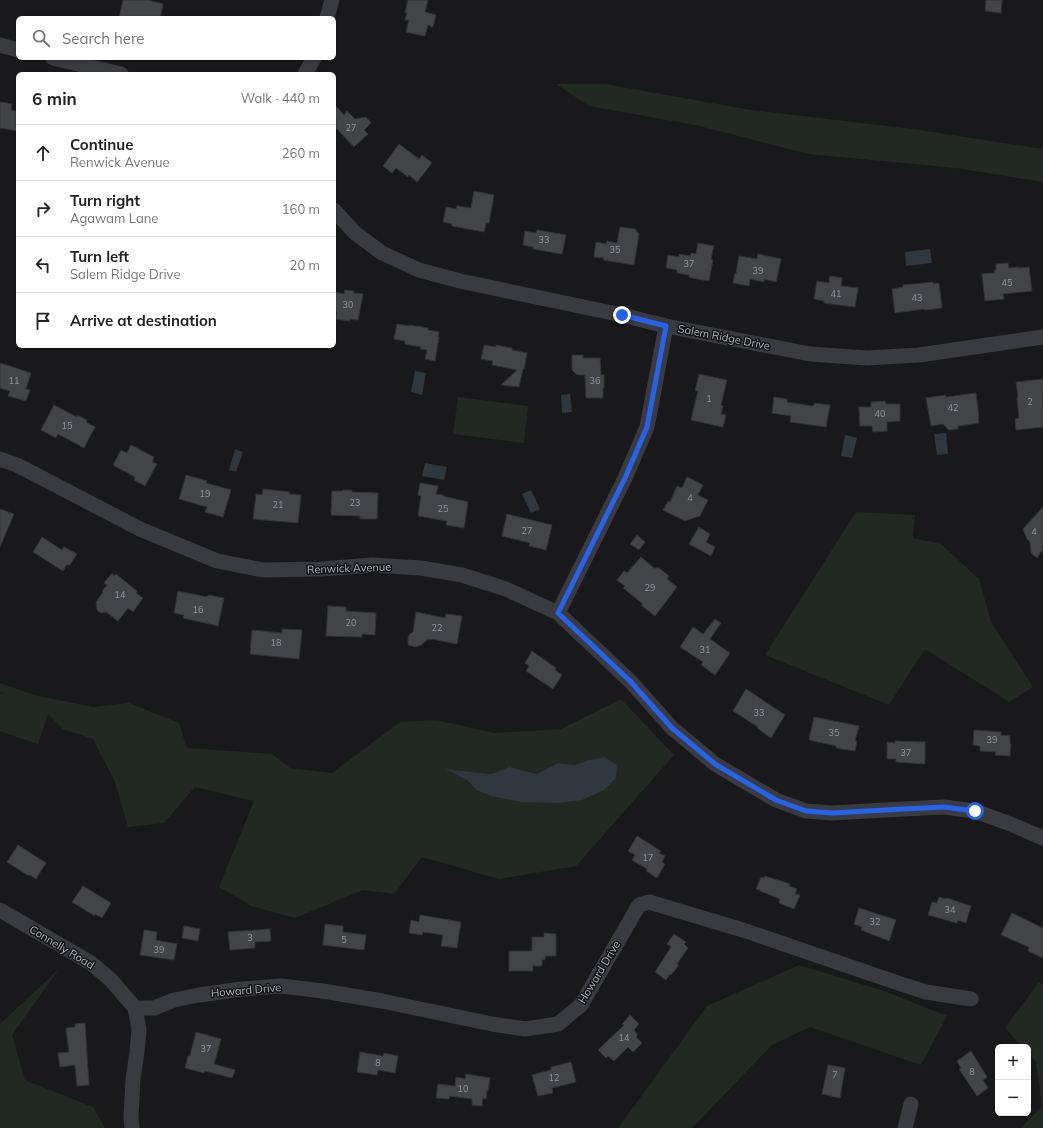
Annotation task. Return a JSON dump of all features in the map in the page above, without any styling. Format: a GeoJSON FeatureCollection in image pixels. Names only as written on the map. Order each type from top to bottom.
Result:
{"type":"FeatureCollection","features":[{"type":"Feature","properties":{"kind":"street"},"geometry":{"type":"LineString","coordinates":[[328,16],[332,0]]}},
{"type":"Feature","properties":{"kind":"street"},"geometry":{"type":"LineString","coordinates":[[0,45],[16,49]]}},
{"type":"Feature","properties":{"kind":"street"},"geometry":{"type":"LineString","coordinates":[[62,60],[112,72]]}},
{"type":"Feature","properties":{"kind":"street"},"geometry":{"type":"LineString","coordinates":[[306,72],[313,60]]}},
{"type":"Feature","properties":{"kind":"street","name":"Salem Ridge Drive"},"geometry":{"type":"LineString","coordinates":[[336,212],[355,233],[382,252],[418,270],[460,281],[622,315],[666,326],[810,354],[867,358],[919,356],[1043,337]]}},
{"type":"Feature","properties":{"kind":"street"},"geometry":{"type":"LineString","coordinates":[[558,613],[625,478],[647,427],[666,326]]}},
{"type":"Feature","properties":{"kind":"street","name":"Renwick Avenue"},"geometry":{"type":"LineString","coordinates":[[0,459],[17,465],[140,529],[217,561],[263,570],[321,569],[373,565],[421,568],[462,575],[506,589],[558,613],[630,681],[672,728],[715,764],[776,800],[806,811],[832,813],[944,807],[975,811],[1043,838]]}},
{"type":"Feature","properties":{"kind":"street","name":"Howard Drive"},"geometry":{"type":"LineString","coordinates":[[136,1008],[154,1008],[174,1000],[199,995],[242,989],[281,986],[323,991],[382,1001],[492,1024],[525,1029],[558,1024],[581,1005],[638,905],[649,902],[743,930],[926,992],[971,999]]}},
{"type":"Feature","properties":{"kind":"street","name":"Connelly Road"},"geometry":{"type":"LineString","coordinates":[[0,910],[91,963],[111,980],[136,1008]]}},
{"type":"Feature","properties":{"kind":"street"},"geometry":{"type":"LineString","coordinates":[[132,1128],[131,1117],[133,1079],[139,1029],[136,1008]]}},
{"type":"Feature","properties":{"kind":"street"},"geometry":{"type":"LineString","coordinates":[[905,1128],[911,1104]]}},
{"type":"Feature","properties":{"kind":"shaded area"},"geometry":{"type":"Polygon","coordinates":[[[556,84],[605,84],[751,110],[913,129],[1043,149],[1043,182],[956,168],[809,154],[695,125],[589,106],[556,84]]]}},
{"type":"Feature","properties":{"kind":"shaded area"},"geometry":{"type":"Polygon","coordinates":[[[930,249],[932,263],[906,266],[905,252],[930,249]]]}},
{"type":"Feature","properties":{"kind":"shaded area"},"geometry":{"type":"Polygon","coordinates":[[[415,371],[426,373],[422,395],[411,392],[415,371]]]}},
{"type":"Feature","properties":{"kind":"shaded area"},"geometry":{"type":"Polygon","coordinates":[[[570,394],[572,412],[562,413],[561,395],[570,394]]]}},
{"type":"Feature","properties":{"kind":"shaded area"},"geometry":{"type":"Polygon","coordinates":[[[458,397],[528,406],[524,443],[453,434],[458,397]]]}},
{"type":"Feature","properties":{"kind":"shaded area"},"geometry":{"type":"Polygon","coordinates":[[[946,433],[948,454],[937,455],[934,434],[946,433]]]}},
{"type":"Feature","properties":{"kind":"shaded area"},"geometry":{"type":"Polygon","coordinates":[[[845,435],[857,438],[852,458],[841,456],[845,435]]]}},
{"type":"Feature","properties":{"kind":"shaded area"},"geometry":{"type":"Polygon","coordinates":[[[235,449],[243,452],[236,472],[229,470],[235,449]]]}},
{"type":"Feature","properties":{"kind":"shaded area"},"geometry":{"type":"Polygon","coordinates":[[[425,463],[447,467],[444,480],[422,476],[425,463]]]}},
{"type":"Feature","properties":{"kind":"shaded area"},"geometry":{"type":"Polygon","coordinates":[[[531,490],[540,509],[531,513],[522,494],[531,490]]]}},
{"type":"Feature","properties":{"kind":"shaded area"},"geometry":{"type":"Polygon","coordinates":[[[856,512],[915,515],[913,538],[941,544],[979,579],[991,622],[1033,687],[1009,702],[925,649],[889,705],[765,655],[856,512]]]}},
{"type":"Feature","properties":{"kind":"shaded area"},"geometry":{"type":"Polygon","coordinates":[[[0,683],[34,695],[93,707],[129,703],[179,723],[187,748],[272,754],[290,768],[332,773],[400,722],[436,720],[494,733],[561,729],[621,699],[674,755],[576,866],[499,879],[422,857],[394,894],[363,890],[295,918],[251,906],[219,887],[254,801],[195,787],[164,823],[128,827],[115,782],[93,739],[63,729],[48,714],[38,744],[0,731],[0,693],[7,695],[0,692],[0,683]],[[589,760],[575,765],[558,763],[537,774],[509,767],[491,774],[447,770],[467,780],[476,790],[491,796],[589,760]]]}},
{"type":"Feature","properties":{"kind":"shaded area"},"geometry":{"type":"Polygon","coordinates":[[[605,757],[617,765],[616,778],[604,790],[582,800],[557,803],[522,802],[491,796],[476,790],[467,780],[445,769],[491,774],[509,767],[537,774],[558,763],[575,765],[589,760],[605,757]]]}},
{"type":"Feature","properties":{"kind":"shaded area"},"geometry":{"type":"Polygon","coordinates":[[[799,965],[884,991],[947,1016],[921,1065],[810,1027],[772,1045],[692,1128],[618,1128],[707,1006],[799,965]]]}},
{"type":"Feature","properties":{"kind":"shaded area"},"geometry":{"type":"Polygon","coordinates":[[[59,969],[12,1035],[25,1080],[93,1107],[105,1128],[0,1128],[0,1024],[59,969]]]}},
{"type":"Feature","properties":{"kind":"shaded area"},"geometry":{"type":"Polygon","coordinates":[[[1039,982],[1043,984],[1043,1128],[1021,1128],[1042,1106],[1036,1062],[1031,1056],[1031,1044],[1019,1044],[1005,1028],[1039,982]]]}},
{"type":"Feature","properties":{"kind":"building"},"geometry":{"type":"Polygon","coordinates":[[[123,0],[148,0],[163,4],[160,16],[119,16],[123,0]]]}},
{"type":"Feature","properties":{"kind":"building"},"geometry":{"type":"Polygon","coordinates":[[[408,0],[428,0],[425,12],[436,15],[433,27],[428,25],[425,36],[406,32],[409,20],[405,20],[408,0]]]}},
{"type":"Feature","properties":{"kind":"building"},"geometry":{"type":"Polygon","coordinates":[[[986,0],[1002,0],[1001,13],[985,11],[986,0]]]}},
{"type":"Feature","properties":{"kind":"building"},"geometry":{"type":"Polygon","coordinates":[[[0,102],[12,104],[11,110],[16,111],[16,131],[0,128],[0,102]]]}},
{"type":"Feature","properties":{"kind":"building"},"geometry":{"type":"Polygon","coordinates":[[[336,106],[344,115],[347,111],[355,119],[366,117],[371,123],[364,130],[368,134],[354,147],[336,128],[336,106]]]}},
{"type":"Feature","properties":{"kind":"building"},"geometry":{"type":"Polygon","coordinates":[[[399,144],[419,159],[422,155],[432,163],[417,182],[409,175],[408,177],[396,168],[392,173],[383,166],[399,144]]]}},
{"type":"Feature","properties":{"kind":"building"},"geometry":{"type":"Polygon","coordinates":[[[474,191],[494,195],[489,223],[486,223],[484,232],[452,226],[452,224],[443,222],[446,207],[456,209],[457,206],[471,208],[474,191]]]}},
{"type":"Feature","properties":{"kind":"building"},"geometry":{"type":"Polygon","coordinates":[[[620,227],[635,229],[639,234],[634,265],[594,257],[596,242],[606,244],[607,241],[617,243],[620,227]]]}},
{"type":"Feature","properties":{"kind":"building"},"geometry":{"type":"Polygon","coordinates":[[[537,230],[566,235],[562,254],[533,249],[533,247],[523,245],[525,231],[536,233],[537,230]]]}},
{"type":"Feature","properties":{"kind":"building"},"geometry":{"type":"Polygon","coordinates":[[[698,243],[714,246],[709,281],[692,278],[689,277],[689,275],[677,273],[677,270],[666,268],[668,255],[679,257],[679,254],[690,256],[691,253],[696,254],[698,243]]]}},
{"type":"Feature","properties":{"kind":"building"},"geometry":{"type":"Polygon","coordinates":[[[758,254],[781,259],[776,282],[764,279],[764,282],[750,279],[749,286],[733,283],[739,256],[757,259],[758,254]]]}},
{"type":"Feature","properties":{"kind":"building"},"geometry":{"type":"Polygon","coordinates":[[[1008,263],[1009,268],[1029,267],[1032,291],[1003,294],[1004,299],[985,301],[982,274],[995,273],[994,270],[996,270],[996,264],[1008,263]]]}},
{"type":"Feature","properties":{"kind":"building"},"geometry":{"type":"Polygon","coordinates":[[[830,276],[842,278],[841,286],[858,288],[855,307],[824,303],[824,301],[814,299],[817,281],[829,283],[830,276]]]}},
{"type":"Feature","properties":{"kind":"building"},"geometry":{"type":"Polygon","coordinates":[[[933,282],[933,284],[939,283],[942,308],[895,313],[892,289],[903,287],[903,285],[933,282]]]}},
{"type":"Feature","properties":{"kind":"building"},"geometry":{"type":"Polygon","coordinates":[[[345,290],[363,294],[358,320],[350,319],[350,321],[336,319],[336,292],[344,294],[345,290]]]}},
{"type":"Feature","properties":{"kind":"building"},"geometry":{"type":"Polygon","coordinates":[[[397,324],[428,328],[428,330],[439,332],[435,361],[425,359],[427,350],[420,349],[421,347],[405,344],[405,341],[394,339],[397,324]]]}},
{"type":"Feature","properties":{"kind":"building"},"geometry":{"type":"Polygon","coordinates":[[[484,345],[496,347],[496,345],[527,353],[519,387],[501,385],[517,370],[492,365],[493,361],[481,359],[484,345]]]}},
{"type":"Feature","properties":{"kind":"building"},"geometry":{"type":"Polygon","coordinates":[[[572,355],[583,355],[583,358],[600,358],[601,375],[604,375],[603,398],[586,398],[585,375],[577,375],[572,370],[572,355]]]}},
{"type":"Feature","properties":{"kind":"building"},"geometry":{"type":"Polygon","coordinates":[[[0,363],[31,373],[26,389],[30,390],[26,401],[8,396],[10,391],[0,388],[0,363]]]}},
{"type":"Feature","properties":{"kind":"building"},"geometry":{"type":"Polygon","coordinates":[[[699,374],[727,380],[721,405],[723,406],[721,414],[726,415],[723,427],[691,420],[698,391],[695,391],[699,374]]]}},
{"type":"Feature","properties":{"kind":"building"},"geometry":{"type":"Polygon","coordinates":[[[1043,379],[1043,427],[1016,430],[1015,419],[1019,418],[1016,382],[1043,379]]]}},
{"type":"Feature","properties":{"kind":"building"},"geometry":{"type":"Polygon","coordinates":[[[976,393],[979,423],[958,426],[958,429],[949,430],[943,424],[931,426],[926,398],[976,393]]]}},
{"type":"Feature","properties":{"kind":"building"},"geometry":{"type":"Polygon","coordinates":[[[774,397],[787,399],[787,402],[812,406],[814,403],[830,405],[826,427],[790,422],[791,416],[772,413],[774,397]]]}},
{"type":"Feature","properties":{"kind":"building"},"geometry":{"type":"Polygon","coordinates":[[[885,401],[886,404],[900,404],[900,421],[887,422],[887,431],[873,432],[872,426],[860,426],[859,407],[871,407],[871,402],[885,401]]]}},
{"type":"Feature","properties":{"kind":"building"},"geometry":{"type":"Polygon","coordinates":[[[54,405],[77,417],[77,415],[87,420],[86,422],[95,427],[84,448],[58,434],[56,438],[41,430],[54,405]]]}},
{"type":"Feature","properties":{"kind":"building"},"geometry":{"type":"Polygon","coordinates":[[[131,445],[154,457],[152,462],[157,464],[145,486],[134,480],[135,477],[113,465],[121,450],[127,453],[131,445]]]}},
{"type":"Feature","properties":{"kind":"building"},"geometry":{"type":"Polygon","coordinates":[[[186,475],[207,481],[206,483],[231,490],[223,517],[205,512],[207,507],[179,499],[186,475]]]}},
{"type":"Feature","properties":{"kind":"building"},"geometry":{"type":"Polygon","coordinates":[[[687,477],[703,485],[698,495],[708,500],[700,516],[685,521],[663,510],[668,501],[670,502],[677,486],[682,488],[687,477]]]}},
{"type":"Feature","properties":{"kind":"building"},"geometry":{"type":"Polygon","coordinates":[[[420,483],[438,486],[436,494],[468,502],[464,528],[446,525],[447,521],[418,516],[421,496],[418,495],[420,483]]]}},
{"type":"Feature","properties":{"kind":"building"},"geometry":{"type":"Polygon","coordinates":[[[263,489],[290,492],[289,494],[301,495],[298,523],[253,519],[256,494],[262,495],[263,489]]]}},
{"type":"Feature","properties":{"kind":"building"},"geometry":{"type":"Polygon","coordinates":[[[352,490],[352,492],[378,493],[377,519],[360,519],[360,516],[331,515],[332,491],[352,490]]]}},
{"type":"Feature","properties":{"kind":"building"},"geometry":{"type":"Polygon","coordinates":[[[1043,507],[1043,549],[1037,558],[1031,553],[1030,542],[1027,539],[1023,529],[1043,507]]]}},
{"type":"Feature","properties":{"kind":"building"},"geometry":{"type":"Polygon","coordinates":[[[0,509],[14,514],[0,547],[0,509]]]}},
{"type":"Feature","properties":{"kind":"building"},"geometry":{"type":"Polygon","coordinates":[[[507,514],[552,525],[546,550],[529,546],[530,543],[502,536],[507,514]]]}},
{"type":"Feature","properties":{"kind":"building"},"geometry":{"type":"Polygon","coordinates":[[[699,527],[710,534],[706,542],[715,547],[711,556],[689,544],[699,527]]]}},
{"type":"Feature","properties":{"kind":"building"},"geometry":{"type":"Polygon","coordinates":[[[637,535],[645,542],[639,550],[630,544],[637,535]]]}},
{"type":"Feature","properties":{"kind":"building"},"geometry":{"type":"Polygon","coordinates":[[[42,537],[62,550],[64,547],[77,554],[69,566],[67,564],[63,571],[33,552],[42,537]]]}},
{"type":"Feature","properties":{"kind":"building"},"geometry":{"type":"Polygon","coordinates":[[[641,557],[654,568],[659,568],[669,576],[667,579],[677,587],[655,616],[623,588],[625,586],[617,580],[624,571],[627,573],[641,557]]]}},
{"type":"Feature","properties":{"kind":"building"},"geometry":{"type":"Polygon","coordinates":[[[112,573],[114,576],[116,574],[137,591],[136,593],[143,598],[133,612],[128,608],[118,621],[106,612],[101,613],[97,610],[96,602],[107,585],[104,583],[112,573]]]}},
{"type":"Feature","properties":{"kind":"building"},"geometry":{"type":"Polygon","coordinates":[[[178,591],[207,597],[208,595],[224,598],[218,626],[183,618],[184,615],[174,613],[178,591]]]}},
{"type":"Feature","properties":{"kind":"building"},"geometry":{"type":"Polygon","coordinates":[[[328,606],[346,607],[346,611],[376,613],[375,635],[362,634],[362,637],[326,636],[328,606]]]}},
{"type":"Feature","properties":{"kind":"building"},"geometry":{"type":"Polygon","coordinates":[[[416,612],[445,618],[446,614],[462,616],[457,644],[428,639],[421,645],[415,647],[408,645],[408,637],[413,632],[416,612]]]}},
{"type":"Feature","properties":{"kind":"building"},"geometry":{"type":"Polygon","coordinates":[[[715,619],[721,623],[710,639],[730,653],[715,675],[701,665],[703,662],[680,647],[693,627],[703,634],[715,619]]]}},
{"type":"Feature","properties":{"kind":"building"},"geometry":{"type":"Polygon","coordinates":[[[282,629],[302,630],[299,659],[250,654],[252,630],[282,633],[282,629]]]}},
{"type":"Feature","properties":{"kind":"building"},"geometry":{"type":"Polygon","coordinates":[[[532,651],[556,668],[555,670],[562,675],[553,689],[526,671],[529,666],[525,663],[532,651]]]}},
{"type":"Feature","properties":{"kind":"building"},"geometry":{"type":"Polygon","coordinates":[[[746,689],[785,715],[771,738],[757,728],[758,727],[733,711],[746,689]]]}},
{"type":"Feature","properties":{"kind":"building"},"geometry":{"type":"Polygon","coordinates":[[[814,717],[859,726],[855,741],[857,741],[855,751],[836,748],[836,746],[809,740],[814,717]]]}},
{"type":"Feature","properties":{"kind":"building"},"geometry":{"type":"Polygon","coordinates":[[[974,730],[1001,732],[1001,735],[1010,736],[1010,756],[995,755],[996,752],[980,751],[980,746],[973,745],[974,730]]]}},
{"type":"Feature","properties":{"kind":"building"},"geometry":{"type":"Polygon","coordinates":[[[895,741],[925,742],[925,764],[896,762],[896,759],[887,759],[887,742],[895,743],[895,741]]]}},
{"type":"Feature","properties":{"kind":"building"},"geometry":{"type":"Polygon","coordinates":[[[637,836],[661,851],[659,853],[665,856],[662,862],[665,864],[657,878],[646,871],[647,869],[632,860],[635,855],[628,851],[637,836]]]}},
{"type":"Feature","properties":{"kind":"building"},"geometry":{"type":"Polygon","coordinates":[[[18,845],[46,863],[36,879],[7,862],[18,845]]]}},
{"type":"Feature","properties":{"kind":"building"},"geometry":{"type":"Polygon","coordinates":[[[765,876],[790,884],[789,886],[797,889],[795,894],[800,895],[794,909],[779,903],[780,899],[756,889],[761,877],[764,878],[765,876]]]}},
{"type":"Feature","properties":{"kind":"building"},"geometry":{"type":"Polygon","coordinates":[[[83,886],[111,903],[102,918],[95,914],[95,916],[72,902],[83,886]]]}},
{"type":"Feature","properties":{"kind":"building"},"geometry":{"type":"Polygon","coordinates":[[[939,897],[947,898],[971,906],[966,923],[958,920],[957,923],[928,915],[932,902],[937,903],[939,897]]]}},
{"type":"Feature","properties":{"kind":"building"},"geometry":{"type":"Polygon","coordinates":[[[859,908],[896,920],[889,941],[861,930],[862,927],[854,924],[859,908]]]}},
{"type":"Feature","properties":{"kind":"building"},"geometry":{"type":"Polygon","coordinates":[[[1012,913],[1043,928],[1043,958],[1028,951],[1029,947],[1001,935],[1012,913]]]}},
{"type":"Feature","properties":{"kind":"building"},"geometry":{"type":"Polygon","coordinates":[[[420,915],[461,922],[457,948],[441,946],[443,935],[423,932],[422,935],[409,933],[411,920],[419,922],[420,915]]]}},
{"type":"Feature","properties":{"kind":"building"},"geometry":{"type":"Polygon","coordinates":[[[325,924],[343,926],[343,932],[366,935],[364,950],[323,945],[325,924]]]}},
{"type":"Feature","properties":{"kind":"building"},"geometry":{"type":"Polygon","coordinates":[[[184,926],[200,929],[198,941],[182,938],[184,926]]]}},
{"type":"Feature","properties":{"kind":"building"},"geometry":{"type":"Polygon","coordinates":[[[270,929],[271,941],[255,942],[255,948],[230,950],[228,932],[270,929]]]}},
{"type":"Feature","properties":{"kind":"building"},"geometry":{"type":"Polygon","coordinates":[[[144,930],[157,932],[156,940],[177,944],[174,960],[140,955],[144,930]]]}},
{"type":"Feature","properties":{"kind":"building"},"geometry":{"type":"Polygon","coordinates":[[[544,933],[556,934],[556,956],[545,956],[545,960],[542,960],[542,966],[533,966],[533,971],[509,971],[509,951],[532,951],[532,937],[544,937],[544,933]]]}},
{"type":"Feature","properties":{"kind":"building"},"geometry":{"type":"Polygon","coordinates":[[[674,934],[686,942],[684,944],[688,948],[677,964],[679,965],[666,980],[655,972],[671,947],[667,944],[674,934]]]}},
{"type":"Feature","properties":{"kind":"building"},"geometry":{"type":"Polygon","coordinates":[[[630,1015],[639,1024],[634,1030],[638,1035],[636,1037],[642,1043],[633,1052],[628,1047],[614,1061],[608,1056],[606,1058],[598,1050],[624,1025],[622,1024],[630,1015]]]}},
{"type":"Feature","properties":{"kind":"building"},"geometry":{"type":"Polygon","coordinates":[[[85,1023],[89,1085],[77,1086],[75,1065],[60,1067],[58,1053],[69,1052],[66,1028],[75,1027],[75,1024],[85,1023]]]}},
{"type":"Feature","properties":{"kind":"building"},"geometry":{"type":"Polygon","coordinates":[[[196,1032],[221,1039],[214,1064],[235,1070],[232,1078],[205,1071],[204,1073],[185,1068],[188,1056],[190,1056],[196,1032]]]}},
{"type":"Feature","properties":{"kind":"building"},"geometry":{"type":"Polygon","coordinates":[[[971,1051],[987,1077],[983,1080],[988,1088],[977,1096],[959,1069],[961,1068],[957,1061],[971,1051]]]}},
{"type":"Feature","properties":{"kind":"building"},"geometry":{"type":"Polygon","coordinates":[[[360,1052],[383,1056],[384,1053],[398,1056],[395,1073],[378,1070],[377,1075],[357,1072],[360,1052]]]}},
{"type":"Feature","properties":{"kind":"building"},"geometry":{"type":"Polygon","coordinates":[[[571,1062],[576,1082],[552,1088],[553,1093],[538,1096],[532,1075],[551,1070],[551,1067],[571,1062]]]}},
{"type":"Feature","properties":{"kind":"building"},"geometry":{"type":"Polygon","coordinates":[[[828,1065],[845,1068],[840,1098],[822,1094],[828,1065]]]}},
{"type":"Feature","properties":{"kind":"building"},"geometry":{"type":"Polygon","coordinates":[[[466,1074],[490,1078],[486,1099],[483,1098],[482,1106],[472,1105],[472,1099],[450,1096],[449,1099],[436,1098],[438,1084],[455,1086],[456,1077],[465,1079],[466,1074]]]}},
{"type":"Feature","properties":{"kind":"route"},"geometry":{"type":"LineString","coordinates":[[622,315],[666,326],[647,427],[625,478],[558,613],[630,681],[672,728],[715,764],[776,800],[806,811],[832,813],[944,807],[975,811]]}}]}
